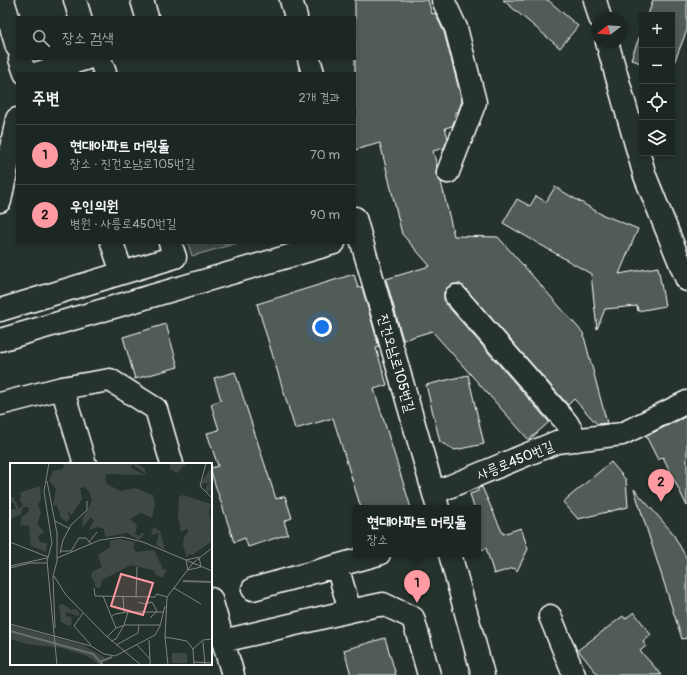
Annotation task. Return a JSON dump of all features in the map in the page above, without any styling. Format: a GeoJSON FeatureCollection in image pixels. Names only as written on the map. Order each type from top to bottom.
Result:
{"type":"FeatureCollection","features":[{"type":"Feature","properties":{"kind":"street"},"geometry":{"type":"LineString","coordinates":[[3,0],[16,44]]}},
{"type":"Feature","properties":{"kind":"street"},"geometry":{"type":"LineString","coordinates":[[75,0],[80,16]]}},
{"type":"Feature","properties":{"kind":"street"},"geometry":{"type":"LineString","coordinates":[[142,0],[147,16]]}},
{"type":"Feature","properties":{"kind":"street"},"geometry":{"type":"LineString","coordinates":[[291,0],[296,16]]}},
{"type":"Feature","properties":{"kind":"street"},"geometry":{"type":"LineString","coordinates":[[443,0],[456,28],[475,102],[448,172]]}},
{"type":"Feature","properties":{"kind":"street"},"geometry":{"type":"LineString","coordinates":[[595,0],[598,12]]}},
{"type":"Feature","properties":{"kind":"street"},"geometry":{"type":"LineString","coordinates":[[609,48],[645,176],[687,280]]}},
{"type":"Feature","properties":{"kind":"street"},"geometry":{"type":"LineString","coordinates":[[20,60],[25,72]]}},
{"type":"Feature","properties":{"kind":"street"},"geometry":{"type":"LineString","coordinates":[[41,72],[82,60]]}},
{"type":"Feature","properties":{"kind":"street"},"geometry":{"type":"LineString","coordinates":[[100,60],[105,72]]}},
{"type":"Feature","properties":{"kind":"street"},"geometry":{"type":"LineString","coordinates":[[309,60],[313,72]]}},
{"type":"Feature","properties":{"kind":"street"},"geometry":{"type":"LineString","coordinates":[[0,201],[16,124]]}},
{"type":"Feature","properties":{"kind":"street","name":"진건오남로105번길"},"geometry":{"type":"LineString","coordinates":[[357,230],[436,501]]}},
{"type":"Feature","properties":{"kind":"street"},"geometry":{"type":"LineString","coordinates":[[112,244],[122,273]]}},
{"type":"Feature","properties":{"kind":"street"},"geometry":{"type":"LineString","coordinates":[[0,310],[175,257],[170,244]]}},
{"type":"Feature","properties":{"kind":"street"},"geometry":{"type":"LineString","coordinates":[[0,340],[331,244]]}},
{"type":"Feature","properties":{"kind":"street"},"geometry":{"type":"LineString","coordinates":[[456,296],[568,423],[577,440]]}},
{"type":"Feature","properties":{"kind":"street"},"geometry":{"type":"LineString","coordinates":[[0,404],[62,388],[110,380],[156,409],[172,463]]}},
{"type":"Feature","properties":{"kind":"street"},"geometry":{"type":"LineString","coordinates":[[62,388],[85,463]]}},
{"type":"Feature","properties":{"kind":"street","name":"사릉로450번길"},"geometry":{"type":"LineString","coordinates":[[436,501],[557,442],[622,434],[687,402]]}},
{"type":"Feature","properties":{"kind":"street"},"geometry":{"type":"LineString","coordinates":[[253,589],[368,557]]}},
{"type":"Feature","properties":{"kind":"street"},"geometry":{"type":"LineString","coordinates":[[451,557],[484,675]]}},
{"type":"Feature","properties":{"kind":"street"},"geometry":{"type":"LineString","coordinates":[[337,566],[350,611]]}},
{"type":"Feature","properties":{"kind":"street"},"geometry":{"type":"LineString","coordinates":[[212,602],[233,675]]}},
{"type":"Feature","properties":{"kind":"street"},"geometry":{"type":"LineString","coordinates":[[223,641],[383,604],[413,618],[429,675]]}},
{"type":"Feature","properties":{"kind":"street"},"geometry":{"type":"LineString","coordinates":[[550,616],[574,675]]}},
{"type":"Feature","properties":{"kind":"shaded area"},"geometry":{"type":"Polygon","coordinates":[[[188,244],[234,244],[192,256],[188,244]]]}},
{"type":"Feature","properties":{"kind":"building"},"geometry":{"type":"Polygon","coordinates":[[[355,0],[428,0],[432,14],[435,13],[444,32],[462,101],[458,112],[454,113],[456,117],[452,126],[445,128],[448,138],[444,148],[433,151],[437,166],[436,174],[441,182],[454,236],[498,237],[583,333],[607,423],[597,424],[574,399],[568,405],[460,284],[454,284],[448,287],[444,292],[446,304],[549,422],[529,440],[432,331],[403,340],[386,279],[430,266],[402,234],[380,143],[356,150],[355,0]]]}},
{"type":"Feature","properties":{"kind":"building"},"geometry":{"type":"Polygon","coordinates":[[[503,0],[548,0],[578,26],[560,48],[503,0]]]}},
{"type":"Feature","properties":{"kind":"building"},"geometry":{"type":"Polygon","coordinates":[[[653,0],[687,0],[687,30],[675,60],[675,12],[649,12],[653,0]]]}},
{"type":"Feature","properties":{"kind":"building"},"geometry":{"type":"Polygon","coordinates":[[[639,38],[639,63],[631,59],[639,38]]]}},
{"type":"Feature","properties":{"kind":"building"},"geometry":{"type":"Polygon","coordinates":[[[555,187],[601,214],[638,229],[619,274],[658,267],[665,306],[638,311],[637,306],[605,309],[597,329],[591,274],[503,223],[517,199],[530,206],[536,196],[546,202],[555,187]]]}},
{"type":"Feature","properties":{"kind":"building"},"geometry":{"type":"Polygon","coordinates":[[[354,274],[358,288],[362,287],[379,347],[376,348],[387,385],[374,389],[410,505],[360,505],[333,418],[295,429],[257,304],[354,274]]]}},
{"type":"Feature","properties":{"kind":"building"},"geometry":{"type":"Polygon","coordinates":[[[166,324],[178,367],[135,379],[123,337],[166,324]]]}},
{"type":"Feature","properties":{"kind":"building"},"geometry":{"type":"Polygon","coordinates":[[[235,372],[276,499],[285,496],[292,518],[284,521],[288,534],[248,547],[245,538],[234,542],[212,475],[212,468],[218,466],[207,433],[219,430],[211,404],[221,400],[214,378],[235,372]]]}},
{"type":"Feature","properties":{"kind":"building"},"geometry":{"type":"Polygon","coordinates":[[[468,375],[484,444],[455,450],[440,442],[426,385],[468,375]]]}},
{"type":"Feature","properties":{"kind":"building"},"geometry":{"type":"Polygon","coordinates":[[[687,416],[687,506],[663,457],[658,460],[646,436],[687,416]]]}},
{"type":"Feature","properties":{"kind":"building"},"geometry":{"type":"Polygon","coordinates":[[[611,462],[626,480],[628,507],[578,519],[563,502],[611,462]]]}},
{"type":"Feature","properties":{"kind":"building"},"geometry":{"type":"Polygon","coordinates":[[[482,487],[503,534],[521,528],[528,549],[517,571],[514,568],[494,574],[486,548],[481,550],[481,505],[473,505],[470,494],[478,491],[478,488],[482,487]]]}},
{"type":"Feature","properties":{"kind":"building"},"geometry":{"type":"Polygon","coordinates":[[[634,489],[672,532],[687,559],[687,638],[682,639],[634,489]]]}},
{"type":"Feature","properties":{"kind":"building"},"geometry":{"type":"Polygon","coordinates":[[[634,612],[651,635],[643,642],[646,646],[640,651],[662,675],[598,675],[578,650],[623,616],[625,619],[634,612]]]}},
{"type":"Feature","properties":{"kind":"building"},"geometry":{"type":"Polygon","coordinates":[[[385,638],[396,675],[351,675],[344,650],[385,638]]]}},
{"type":"Feature","properties":{"kind":"place","name":"우인의원"},"geometry":{"type":"Point","coordinates":[661,502]}},
{"type":"Feature","properties":{"kind":"place","name":"현대아파트 머릿돌"},"geometry":{"type":"Point","coordinates":[417,603]}}]}
